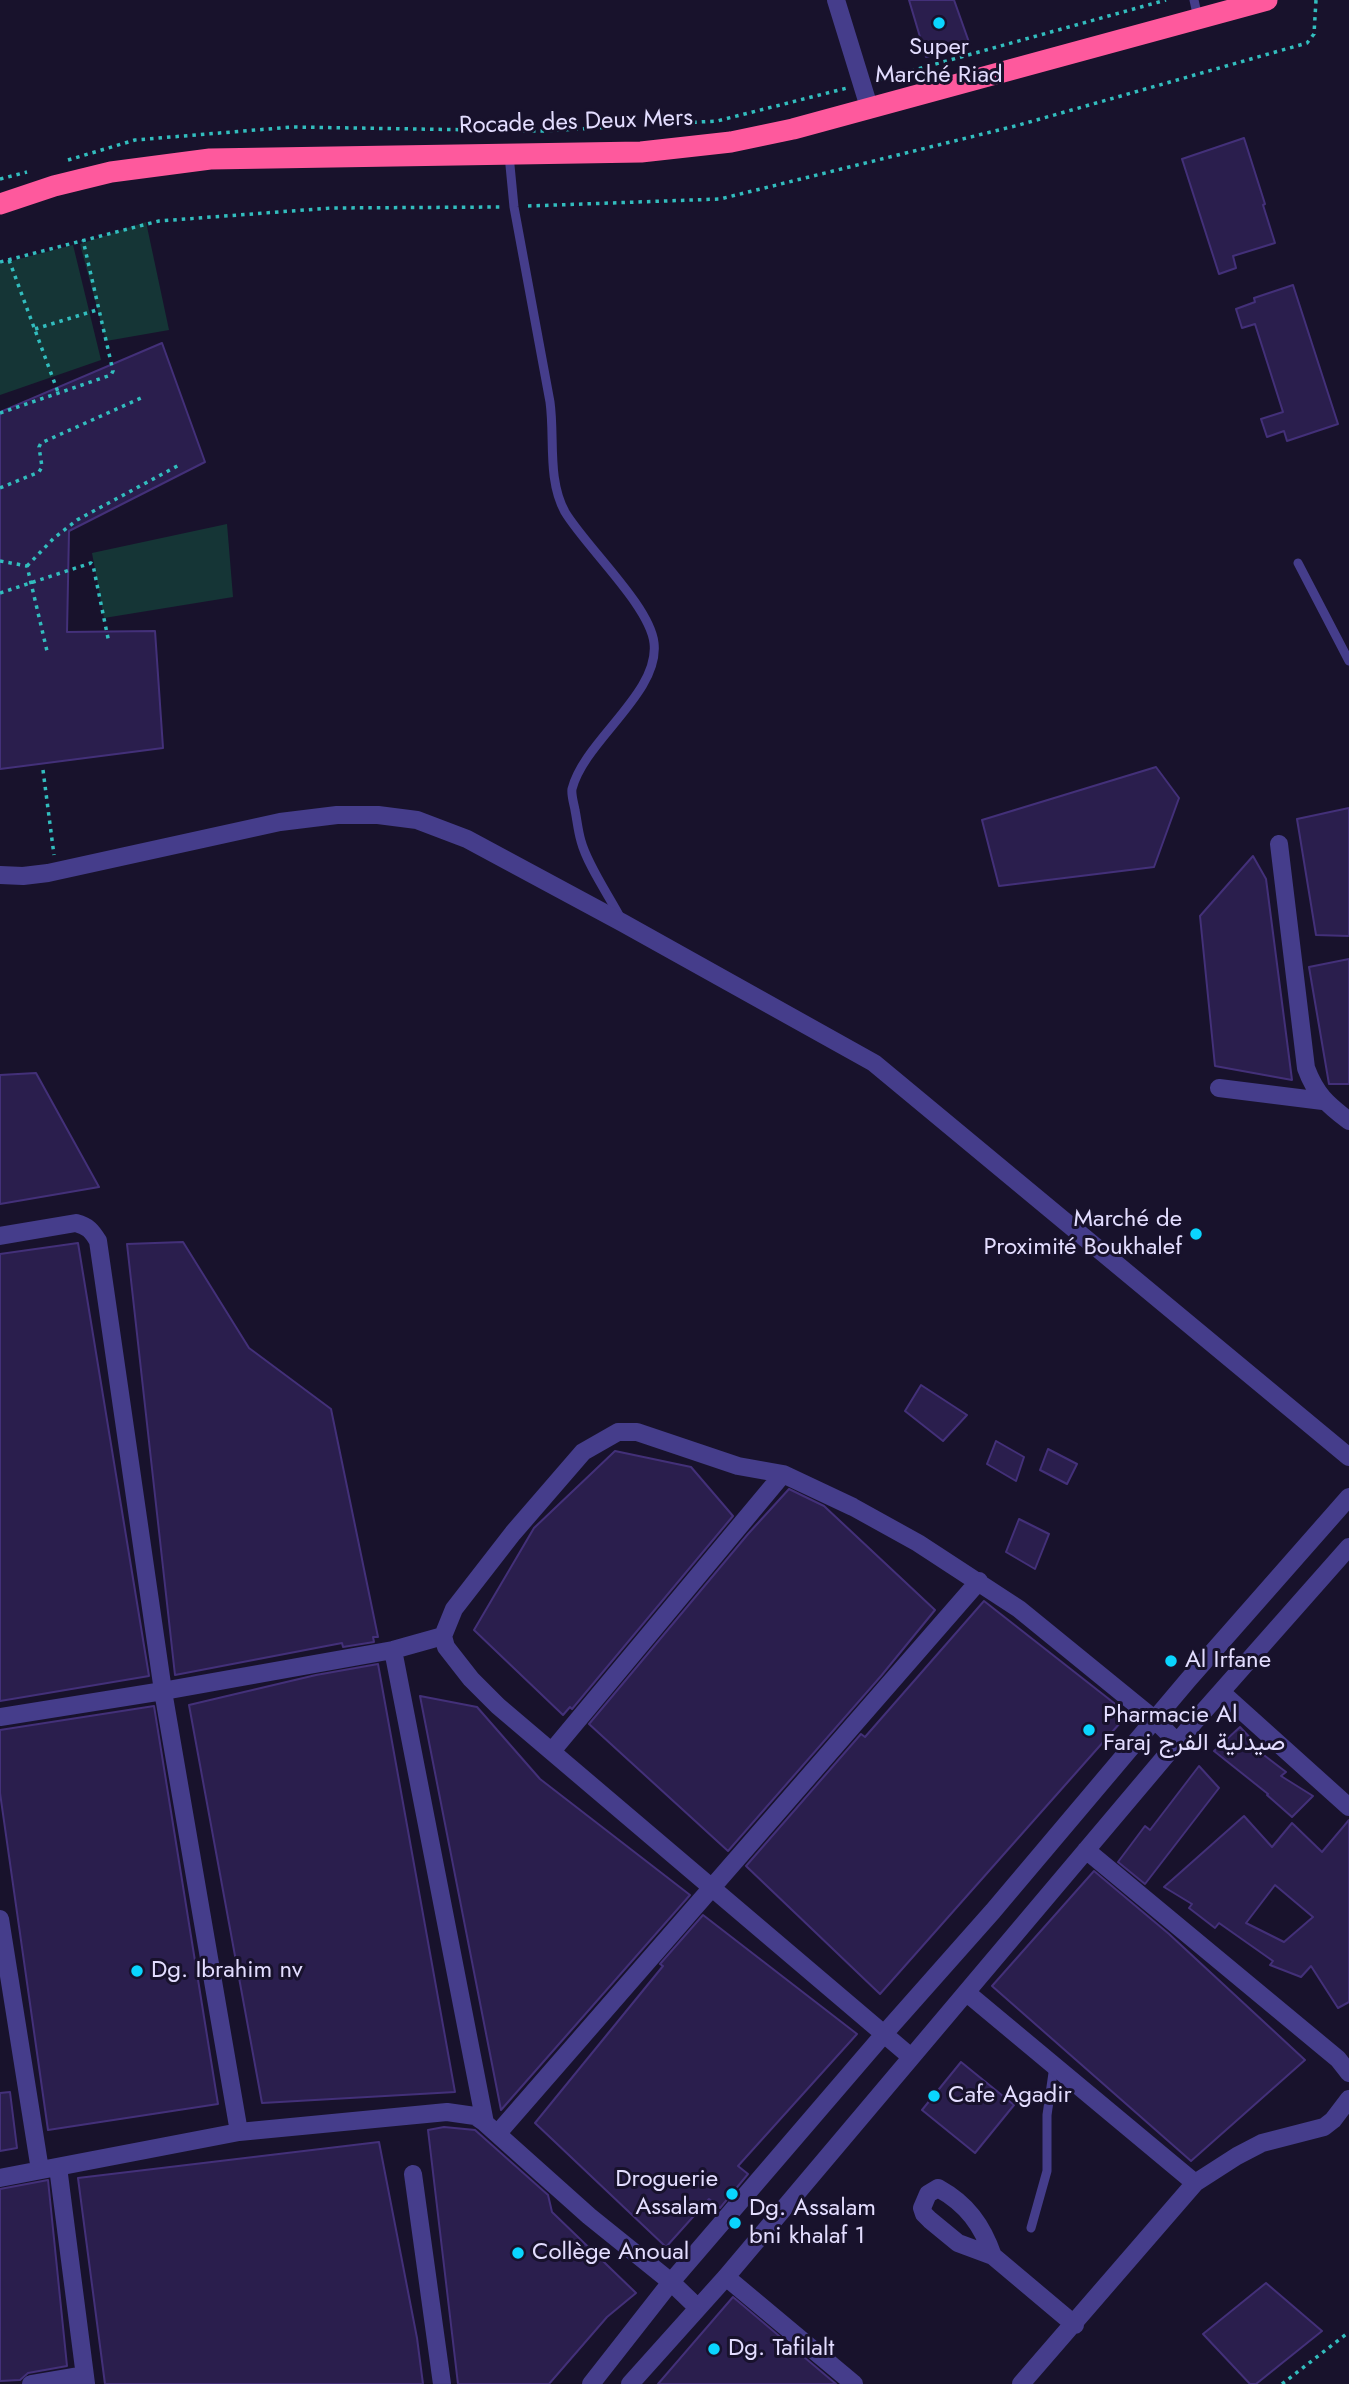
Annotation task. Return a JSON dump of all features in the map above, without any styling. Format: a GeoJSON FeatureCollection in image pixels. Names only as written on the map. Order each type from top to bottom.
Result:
{"type":"FeatureCollection","features":[{"type":"Feature","properties":{"kind":"highway","name":"Rocade des Deux Mers"},"geometry":{"type":"LineString","coordinates":[[0,204],[54,186],[111,172],[210,159],[641,152],[731,142],[793,129],[1196,10],[1267,0]]}},
{"type":"Feature","properties":{"kind":"street"},"geometry":{"type":"LineString","coordinates":[[838,1],[869,107]]}},
{"type":"Feature","properties":{"kind":"street"},"geometry":{"type":"LineString","coordinates":[[0,875],[23,876],[56,871],[280,821],[337,815],[378,815],[417,820],[467,839],[874,1063],[1349,1457]]}},
{"type":"Feature","properties":{"kind":"street"},"geometry":{"type":"LineString","coordinates":[[1279,844],[1306,1068],[1312,1085],[1323,1101],[1349,1121]]}},
{"type":"Feature","properties":{"kind":"street"},"geometry":{"type":"LineString","coordinates":[[1219,1088],[1323,1101]]}},
{"type":"Feature","properties":{"kind":"street"},"geometry":{"type":"LineString","coordinates":[[0,1236],[76,1223],[86,1226],[98,1241],[163,1691],[239,2133]]}},
{"type":"Feature","properties":{"kind":"street"},"geometry":{"type":"LineString","coordinates":[[911,2057],[498,1706],[471,1679],[446,1647],[443,1636],[454,1609],[553,1485],[583,1452],[618,1432],[637,1432],[738,1466],[783,1474],[853,1507],[979,1581],[1019,1608],[1154,1719],[1177,1742]]}},
{"type":"Feature","properties":{"kind":"street"},"geometry":{"type":"LineString","coordinates":[[552,1751],[783,1474]]}},
{"type":"Feature","properties":{"kind":"street"},"geometry":{"type":"LineString","coordinates":[[592,2384],[671,2282],[993,1911],[1154,1719],[1349,1497]]}},
{"type":"Feature","properties":{"kind":"street"},"geometry":{"type":"LineString","coordinates":[[630,2384],[726,2277],[1177,1742],[1349,1547]]}},
{"type":"Feature","properties":{"kind":"street"},"geometry":{"type":"LineString","coordinates":[[491,2128],[713,1887],[979,1581]]}},
{"type":"Feature","properties":{"kind":"street"},"geometry":{"type":"LineString","coordinates":[[0,1717],[393,1650],[443,1636]]}},
{"type":"Feature","properties":{"kind":"street"},"geometry":{"type":"LineString","coordinates":[[393,1650],[491,2128]]}},
{"type":"Feature","properties":{"kind":"street"},"geometry":{"type":"LineString","coordinates":[[1221,1692],[1349,1807]]}},
{"type":"Feature","properties":{"kind":"street"},"geometry":{"type":"LineString","coordinates":[[1086,1850],[1338,2059],[1349,2073]]}},
{"type":"Feature","properties":{"kind":"street"},"geometry":{"type":"LineString","coordinates":[[0,1919],[40,2170]]}},
{"type":"Feature","properties":{"kind":"street"},"geometry":{"type":"LineString","coordinates":[[967,1993],[1195,2183]]}},
{"type":"Feature","properties":{"kind":"street"},"geometry":{"type":"LineString","coordinates":[[1021,2384],[1075,2325],[1195,2183],[1262,2143],[1324,2127],[1334,2120],[1349,2099]]}},
{"type":"Feature","properties":{"kind":"street"},"geometry":{"type":"LineString","coordinates":[[0,2178],[239,2133],[447,2112],[475,2116],[698,2308]]}},
{"type":"Feature","properties":{"kind":"street"},"geometry":{"type":"LineString","coordinates":[[31,2384],[85,2380],[58,2167]]}},
{"type":"Feature","properties":{"kind":"street"},"geometry":{"type":"LineString","coordinates":[[413,2174],[442,2384]]}},
{"type":"Feature","properties":{"kind":"street"},"geometry":{"type":"LineString","coordinates":[[993,2256],[1075,2325]]}},
{"type":"Feature","properties":{"kind":"street"},"geometry":{"type":"LineString","coordinates":[[726,2277],[854,2384]]}},
{"type":"Feature","properties":{"kind":"lane"},"geometry":{"type":"LineString","coordinates":[[509,155],[514,207],[554,428],[557,494],[576,528],[644,616],[654,646],[643,685],[589,755],[571,791],[582,844],[623,923]]}},
{"type":"Feature","properties":{"kind":"lane"},"geometry":{"type":"LineString","coordinates":[[1298,563],[1349,661]]}},
{"type":"Feature","properties":{"kind":"lane"},"geometry":{"type":"LineString","coordinates":[[1031,2228],[1047,2171],[1047,2115],[1054,2066]]}},
{"type":"Feature","properties":{"kind":"path"},"geometry":{"type":"LineString","coordinates":[[62,162],[135,140],[292,127],[542,131],[717,121],[1166,0]]}},
{"type":"Feature","properties":{"kind":"path"},"geometry":{"type":"LineString","coordinates":[[0,179],[37,169]]}},
{"type":"Feature","properties":{"kind":"path"},"geometry":{"type":"LineString","coordinates":[[0,412],[111,375],[113,371],[83,240]]}},
{"type":"Feature","properties":{"kind":"path"},"geometry":{"type":"LineString","coordinates":[[9,260],[58,393]]}},
{"type":"Feature","properties":{"kind":"path"},"geometry":{"type":"LineString","coordinates":[[35,329],[100,309]]}},
{"type":"Feature","properties":{"kind":"path"},"geometry":{"type":"LineString","coordinates":[[0,488],[39,472],[42,467],[38,447],[41,443],[141,398]]}},
{"type":"Feature","properties":{"kind":"path"},"geometry":{"type":"LineString","coordinates":[[27,566],[54,538],[77,520],[181,464]]}},
{"type":"Feature","properties":{"kind":"path"},"geometry":{"type":"LineString","coordinates":[[0,561],[27,566]]}},
{"type":"Feature","properties":{"kind":"path"},"geometry":{"type":"LineString","coordinates":[[0,593],[91,563],[109,643]]}},
{"type":"Feature","properties":{"kind":"path"},"geometry":{"type":"LineString","coordinates":[[27,566],[47,651]]}},
{"type":"Feature","properties":{"kind":"path"},"geometry":{"type":"LineString","coordinates":[[43,770],[56,871]]}},
{"type":"Feature","properties":{"kind":"path"},"geometry":{"type":"LineString","coordinates":[[1282,2384],[1349,2332]]}},
{"type":"Feature","properties":{"kind":"green space"},"geometry":{"type":"Polygon","coordinates":[[[146,222],[169,330],[106,341],[80,244],[146,222]]]}},
{"type":"Feature","properties":{"kind":"green space"},"geometry":{"type":"Polygon","coordinates":[[[73,245],[101,360],[0,395],[0,264],[73,245]]]}},
{"type":"Feature","properties":{"kind":"green space"},"geometry":{"type":"Polygon","coordinates":[[[227,524],[233,597],[104,618],[92,553],[227,524]]]}},
{"type":"Feature","properties":{"kind":"building","name":"Super Marché Riad"},"geometry":{"type":"Polygon","coordinates":[[[909,0],[954,0],[970,45],[926,57],[909,0]]]}},
{"type":"Feature","properties":{"kind":"building"},"geometry":{"type":"Polygon","coordinates":[[[1244,138],[1275,243],[1233,256],[1236,268],[1219,274],[1182,159],[1244,138]]]}},
{"type":"Feature","properties":{"kind":"building"},"geometry":{"type":"Polygon","coordinates":[[[1293,285],[1338,424],[1287,441],[1284,431],[1267,437],[1261,419],[1283,412],[1255,324],[1242,328],[1236,309],[1255,302],[1254,298],[1293,285]]]}},
{"type":"Feature","properties":{"kind":"building"},"geometry":{"type":"Polygon","coordinates":[[[162,343],[205,462],[69,531],[67,632],[155,631],[163,748],[0,769],[0,412],[162,343]]]}},
{"type":"Feature","properties":{"kind":"building"},"geometry":{"type":"Polygon","coordinates":[[[1156,767],[1179,798],[1154,867],[999,886],[982,820],[1156,767]]]}},
{"type":"Feature","properties":{"kind":"building"},"geometry":{"type":"Polygon","coordinates":[[[1349,808],[1349,936],[1316,935],[1297,819],[1349,808]]]}},
{"type":"Feature","properties":{"kind":"building"},"geometry":{"type":"Polygon","coordinates":[[[1253,856],[1266,879],[1292,1080],[1215,1066],[1200,916],[1253,856]]]}},
{"type":"Feature","properties":{"kind":"building"},"geometry":{"type":"Polygon","coordinates":[[[1349,959],[1349,1084],[1329,1084],[1309,967],[1349,959]]]}},
{"type":"Feature","properties":{"kind":"building"},"geometry":{"type":"Polygon","coordinates":[[[36,1073],[99,1187],[0,1204],[0,1075],[36,1073]]]}},
{"type":"Feature","properties":{"kind":"building"},"geometry":{"type":"Polygon","coordinates":[[[183,1242],[249,1348],[331,1409],[378,1637],[373,1637],[374,1642],[343,1647],[342,1643],[175,1675],[127,1244],[183,1242]]]}},
{"type":"Feature","properties":{"kind":"building"},"geometry":{"type":"Polygon","coordinates":[[[78,1243],[149,1676],[0,1701],[0,1254],[78,1243]]]}},
{"type":"Feature","properties":{"kind":"building"},"geometry":{"type":"Polygon","coordinates":[[[921,1385],[967,1415],[943,1441],[905,1411],[921,1385]]]}},
{"type":"Feature","properties":{"kind":"building"},"geometry":{"type":"Polygon","coordinates":[[[996,1441],[1024,1457],[1016,1481],[987,1464],[996,1441]]]}},
{"type":"Feature","properties":{"kind":"building"},"geometry":{"type":"Polygon","coordinates":[[[1048,1449],[1077,1464],[1067,1484],[1040,1470],[1048,1449]]]}},
{"type":"Feature","properties":{"kind":"building"},"geometry":{"type":"Polygon","coordinates":[[[615,1451],[691,1467],[733,1516],[572,1709],[570,1707],[563,1715],[474,1630],[534,1528],[615,1451]]]}},
{"type":"Feature","properties":{"kind":"building"},"geometry":{"type":"Polygon","coordinates":[[[789,1489],[824,1506],[935,1610],[728,1851],[589,1724],[789,1489]]]}},
{"type":"Feature","properties":{"kind":"building"},"geometry":{"type":"Polygon","coordinates":[[[1019,1519],[1049,1534],[1035,1569],[1006,1552],[1019,1519]]]}},
{"type":"Feature","properties":{"kind":"building"},"geometry":{"type":"Polygon","coordinates":[[[984,1601],[1128,1714],[880,1994],[746,1866],[861,1734],[865,1737],[984,1601]]]}},
{"type":"Feature","properties":{"kind":"building"},"geometry":{"type":"Polygon","coordinates":[[[378,1664],[455,2092],[262,2103],[189,1705],[316,1675],[378,1664]]]}},
{"type":"Feature","properties":{"kind":"building"},"geometry":{"type":"Polygon","coordinates":[[[420,1696],[477,1707],[540,1779],[690,1895],[501,2110],[420,1696]]]}},
{"type":"Feature","properties":{"kind":"building"},"geometry":{"type":"Polygon","coordinates":[[[154,1706],[218,2104],[48,2130],[0,1793],[0,1730],[154,1706]]]}},
{"type":"Feature","properties":{"kind":"building"},"geometry":{"type":"Polygon","coordinates":[[[1240,1727],[1255,1743],[1252,1746],[1286,1772],[1281,1776],[1313,1796],[1292,1817],[1214,1751],[1240,1727]]]}},
{"type":"Feature","properties":{"kind":"building"},"geometry":{"type":"Polygon","coordinates":[[[1199,1766],[1219,1788],[1145,1884],[1118,1862],[1145,1826],[1150,1830],[1199,1766]]]}},
{"type":"Feature","properties":{"kind":"building"},"geometry":{"type":"Polygon","coordinates":[[[1244,1816],[1272,1847],[1292,1823],[1322,1852],[1349,1820],[1349,2002],[1338,2008],[1311,1966],[1301,1977],[1270,1965],[1273,1961],[1219,1923],[1215,1928],[1189,1908],[1192,1904],[1164,1887],[1244,1816]],[[1275,1885],[1246,1923],[1284,1942],[1313,1917],[1275,1885]]]}},
{"type":"Feature","properties":{"kind":"building"},"geometry":{"type":"Polygon","coordinates":[[[1094,1871],[1169,1934],[1305,2060],[1191,2161],[992,1986],[1094,1871]]]}},
{"type":"Feature","properties":{"kind":"building"},"geometry":{"type":"Polygon","coordinates":[[[703,1915],[857,2034],[738,2166],[748,2174],[720,2208],[709,2199],[666,2247],[535,2123],[663,1966],[660,1964],[703,1915]]]}},
{"type":"Feature","properties":{"kind":"building"},"geometry":{"type":"Polygon","coordinates":[[[961,2062],[1014,2105],[975,2153],[922,2110],[961,2062]]]}},
{"type":"Feature","properties":{"kind":"building"},"geometry":{"type":"Polygon","coordinates":[[[10,2092],[17,2148],[0,2151],[0,2093],[10,2092]]]}},
{"type":"Feature","properties":{"kind":"building","name":"Collège Anoual"},"geometry":{"type":"Polygon","coordinates":[[[444,2127],[475,2130],[548,2195],[552,2212],[636,2293],[607,2317],[549,2384],[458,2384],[428,2130],[444,2127]]]}},
{"type":"Feature","properties":{"kind":"building"},"geometry":{"type":"Polygon","coordinates":[[[379,2142],[417,2338],[423,2384],[105,2384],[78,2178],[379,2142]]]}},
{"type":"Feature","properties":{"kind":"building"},"geometry":{"type":"Polygon","coordinates":[[[48,2180],[67,2366],[28,2373],[20,2380],[0,2381],[0,2189],[48,2180]]]}},
{"type":"Feature","properties":{"kind":"building"},"geometry":{"type":"Polygon","coordinates":[[[1266,2283],[1322,2331],[1256,2384],[1250,2384],[1203,2334],[1266,2283]]]}},
{"type":"Feature","properties":{"kind":"building"},"geometry":{"type":"Polygon","coordinates":[[[733,2297],[836,2384],[658,2384],[733,2297]]]}},
{"type":"Feature","properties":{"kind":"place","name":"Super Marché Riad"},"geometry":{"type":"Point","coordinates":[939,23]}},
{"type":"Feature","properties":{"kind":"place","name":"Marché de Proximité Boukhalef"},"geometry":{"type":"Point","coordinates":[1196,1234]}},
{"type":"Feature","properties":{"kind":"place","name":"Al Irfane"},"geometry":{"type":"Point","coordinates":[1171,1661]}},
{"type":"Feature","properties":{"kind":"place","name":"Pharmacie Al Faraj صيدلية الفرج"},"geometry":{"type":"Point","coordinates":[1089,1730]}},
{"type":"Feature","properties":{"kind":"place","name":"Dg. Ibrahim nv"},"geometry":{"type":"Point","coordinates":[137,1971]}},
{"type":"Feature","properties":{"kind":"place","name":"Cafe Agadir"},"geometry":{"type":"Point","coordinates":[934,2096]}},
{"type":"Feature","properties":{"kind":"place","name":"Droguerie Assalam"},"geometry":{"type":"Point","coordinates":[732,2194]}},
{"type":"Feature","properties":{"kind":"place","name":"Dg. Assalam bni khalaf 1"},"geometry":{"type":"Point","coordinates":[735,2223]}},
{"type":"Feature","properties":{"kind":"place","name":"Collège Anoual"},"geometry":{"type":"Point","coordinates":[518,2253]}},
{"type":"Feature","properties":{"kind":"place","name":"Dg. Tafilalt"},"geometry":{"type":"Point","coordinates":[714,2349]}}]}
